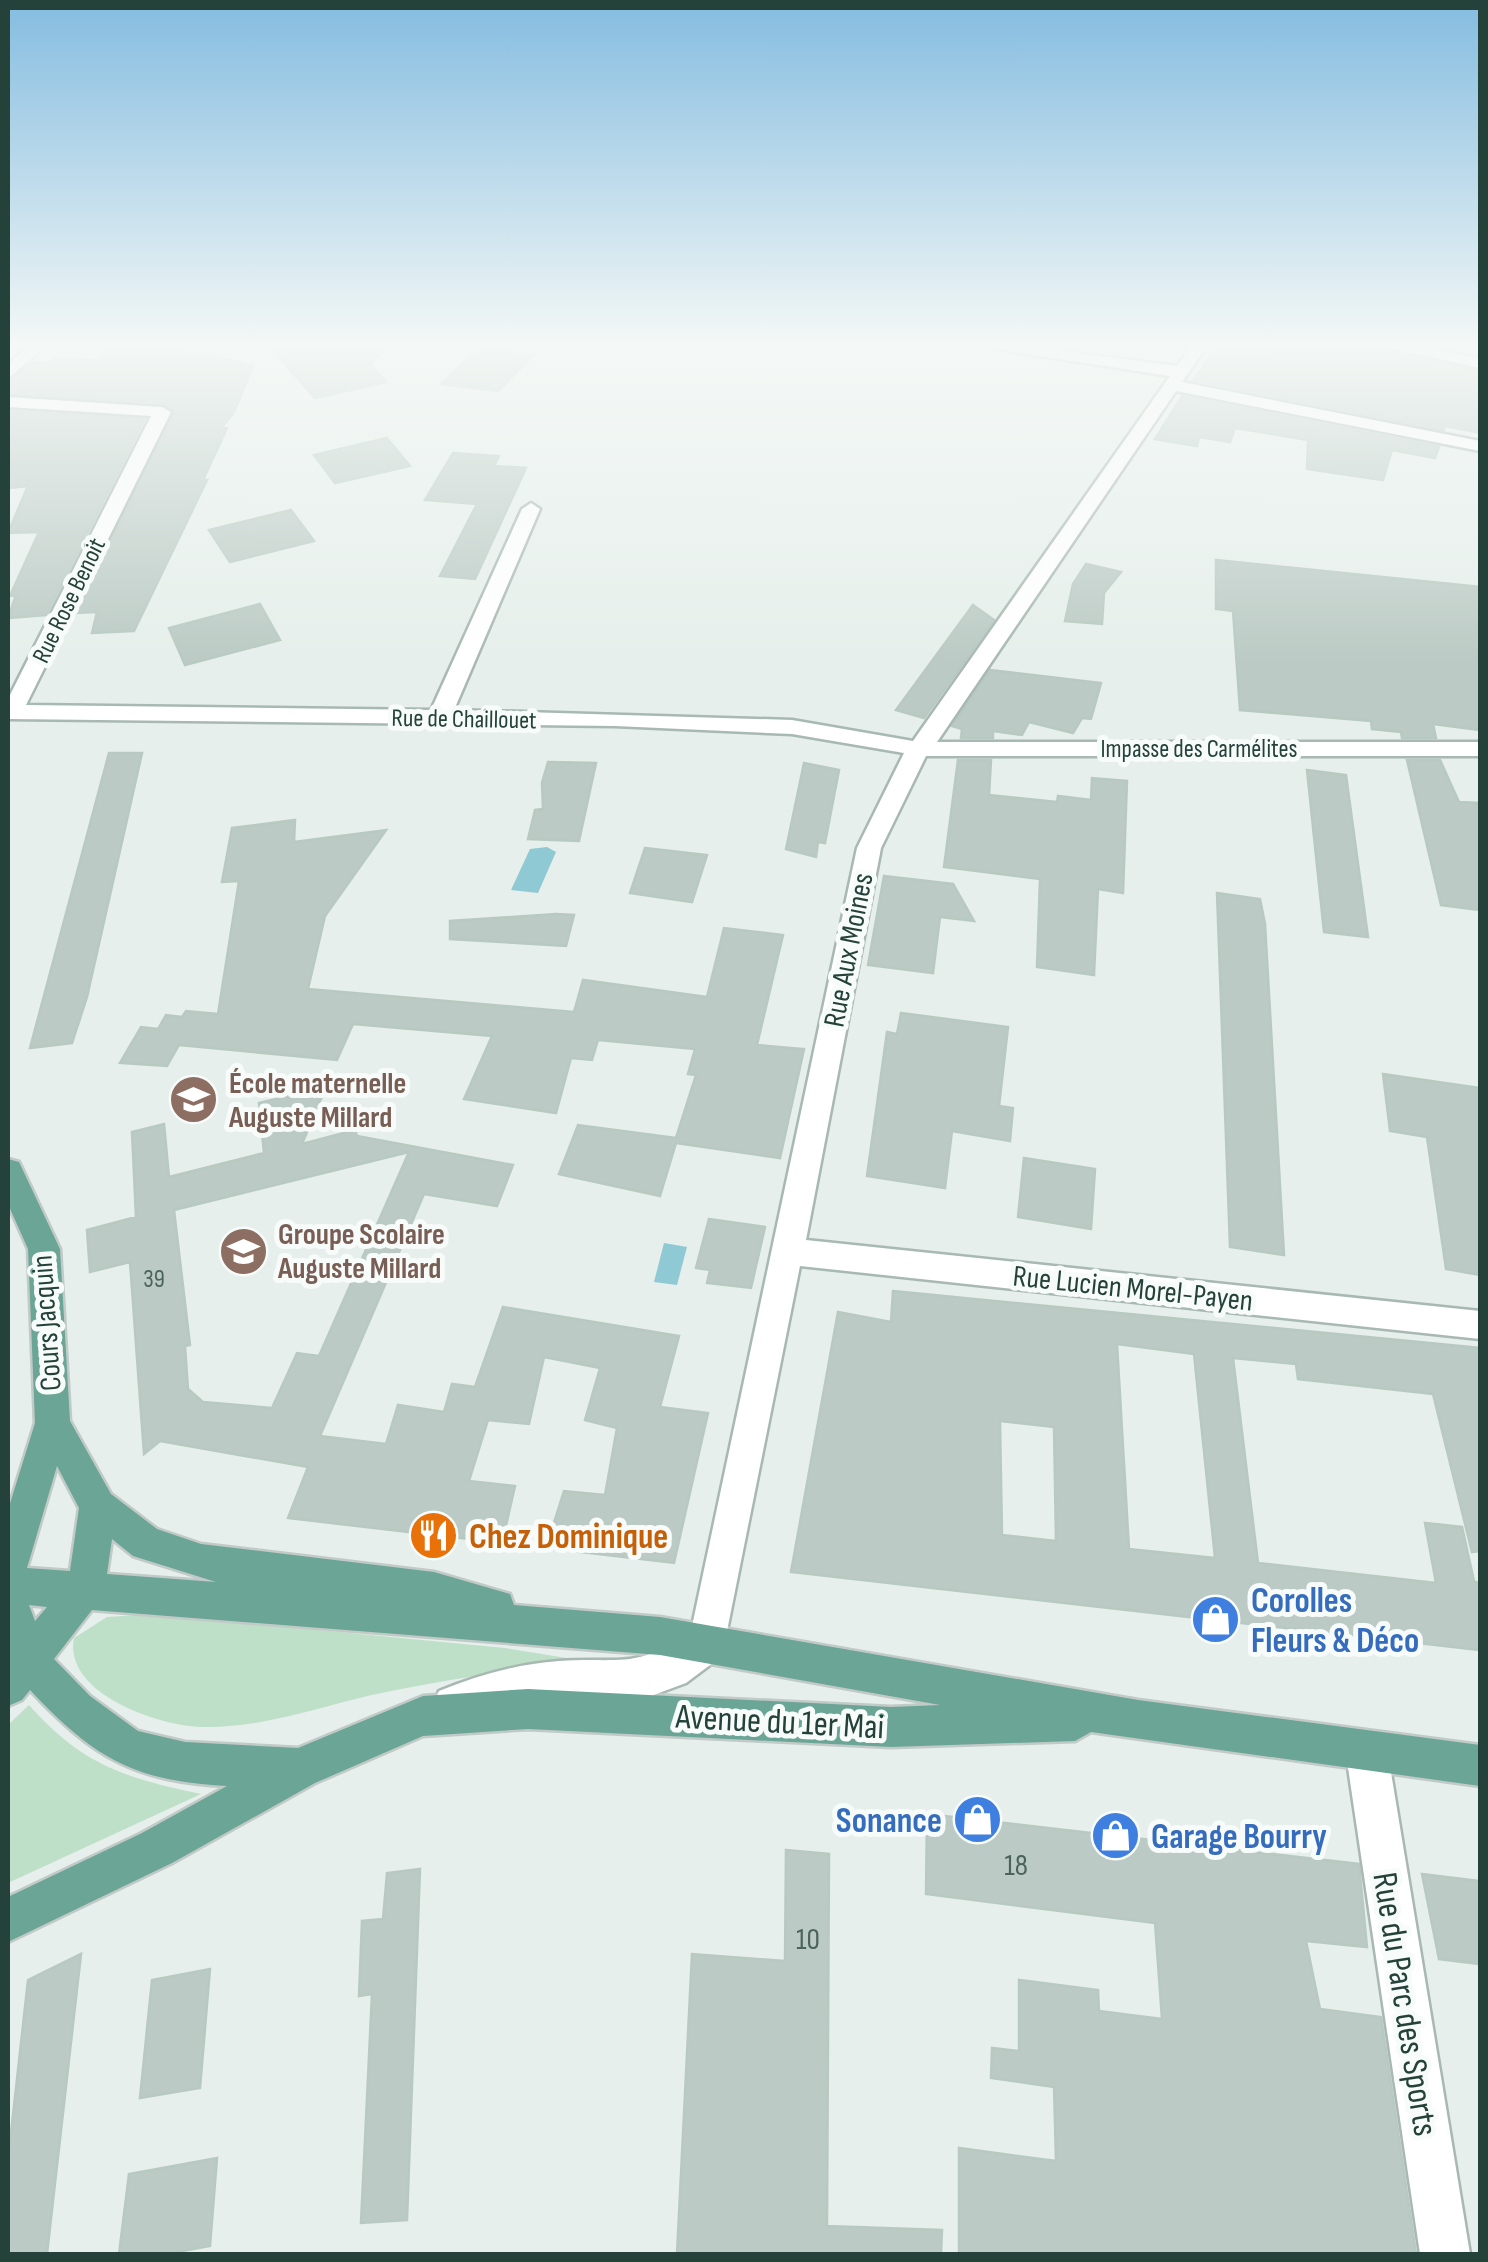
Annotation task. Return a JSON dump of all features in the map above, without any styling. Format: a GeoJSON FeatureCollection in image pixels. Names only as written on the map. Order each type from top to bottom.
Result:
{"type":"FeatureCollection","features":[{"type":"Feature","properties":{"kind":"main road","name":"Cours Jacquin"},"geometry":{"type":"LineString","coordinates":[[8,1171],[44,1248],[53,1423],[8,1567]]}},
{"type":"Feature","properties":{"kind":"main road","name":"Cours Jacquin"},"geometry":{"type":"LineString","coordinates":[[53,1423],[98,1506]]}},
{"type":"Feature","properties":{"kind":"main road","name":"Avenue du 1er Mai"},"geometry":{"type":"LineString","coordinates":[[98,1506],[146,1543],[201,1562],[434,1591],[572,1628]]}},
{"type":"Feature","properties":{"kind":"main road"},"geometry":{"type":"LineString","coordinates":[[19,1674],[86,1588],[98,1506]]}},
{"type":"Feature","properties":{"kind":"main road","name":"Avenue du 1er Mai"},"geometry":{"type":"LineString","coordinates":[[8,1585],[86,1588],[708,1642],[1138,1720],[1367,1754],[1480,1766]]}},
{"type":"Feature","properties":{"kind":"main road","name":"Avenue du 1er Mai"},"geometry":{"type":"LineString","coordinates":[[8,1600],[19,1674],[128,1749],[185,1763],[300,1768]]}},
{"type":"Feature","properties":{"kind":"main road","name":"Avenue du 1er Mai"},"geometry":{"type":"LineString","coordinates":[[8,1920],[157,1848],[300,1768],[423,1716],[528,1710],[891,1727],[1138,1720]]}},
{"type":"Feature","properties":{"kind":"street","name":"Rue Rose Benoit"},"geometry":{"type":"LineString","coordinates":[[10,712],[142,452]]}},
{"type":"Feature","properties":{"kind":"street","name":"Rue Aux Moines"},"geometry":{"type":"LineString","coordinates":[[708,1642],[868,848],[918,749],[940,723],[1126,452]]}},
{"type":"Feature","properties":{"kind":"street"},"geometry":{"type":"LineString","coordinates":[[439,718],[531,509]]}},
{"type":"Feature","properties":{"kind":"street","name":"Rue de Chaillouet"},"geometry":{"type":"LineString","coordinates":[[10,712],[792,727],[918,749]]}},
{"type":"Feature","properties":{"kind":"street","name":"Impasse des Carmélites"},"geometry":{"type":"LineString","coordinates":[[918,749],[1480,749]]}},
{"type":"Feature","properties":{"kind":"street","name":"Rue Lucien Morel-Payen"},"geometry":{"type":"LineString","coordinates":[[786,1251],[1480,1324]]}},
{"type":"Feature","properties":{"kind":"street","name":"Avenue du 1er Mai"},"geometry":{"type":"LineString","coordinates":[[423,1716],[504,1689],[558,1681],[640,1680],[672,1670],[708,1642]]}},
{"type":"Feature","properties":{"kind":"street","name":"Rue du Parc des Sports"},"geometry":{"type":"LineString","coordinates":[[1367,1754],[1445,2254]]}},
{"type":"Feature","properties":{"kind":"green space"},"geometry":{"type":"Polygon","coordinates":[[[153,1614],[505,1648],[591,1662],[437,1682],[251,1724],[186,1725],[119,1704],[84,1676],[75,1658],[74,1638],[107,1617],[153,1614]]]}},
{"type":"Feature","properties":{"kind":"green space"},"geometry":{"type":"Polygon","coordinates":[[[29,1705],[68,1742],[106,1766],[201,1794],[8,1883],[8,1725],[29,1705]]]}},
{"type":"Feature","properties":{"kind":"water"},"geometry":{"type":"Polygon","coordinates":[[[547,847],[556,852],[538,893],[511,890],[530,849],[547,847]]]}},
{"type":"Feature","properties":{"kind":"water"},"geometry":{"type":"Polygon","coordinates":[[[664,1243],[687,1247],[677,1285],[654,1282],[664,1243]]]}},
{"type":"Feature","properties":{"kind":"building"},"geometry":{"type":"Polygon","coordinates":[[[8,452],[129,452],[46,615],[8,618],[16,595],[10,596],[39,532],[8,533],[28,486],[8,488],[8,452]]]}},
{"type":"Feature","properties":{"kind":"building"},"geometry":{"type":"Polygon","coordinates":[[[155,452],[216,452],[203,480],[207,480],[134,631],[92,633],[97,612],[76,613],[155,452]]]}},
{"type":"Feature","properties":{"kind":"building"},"geometry":{"type":"Polygon","coordinates":[[[398,452],[410,466],[335,483],[314,455],[398,452]]]}},
{"type":"Feature","properties":{"kind":"building"},"geometry":{"type":"Polygon","coordinates":[[[1308,452],[1392,452],[1383,480],[1307,469],[1308,452]]]}},
{"type":"Feature","properties":{"kind":"building"},"geometry":{"type":"Polygon","coordinates":[[[1400,452],[1437,452],[1435,458],[1400,452]]]}},
{"type":"Feature","properties":{"kind":"building"},"geometry":{"type":"Polygon","coordinates":[[[453,453],[499,456],[494,466],[526,468],[475,579],[440,576],[477,504],[425,500],[453,453]]]}},
{"type":"Feature","properties":{"kind":"building"},"geometry":{"type":"Polygon","coordinates":[[[291,510],[314,541],[230,562],[209,530],[291,510]]]}},
{"type":"Feature","properties":{"kind":"building"},"geometry":{"type":"Polygon","coordinates":[[[1216,560],[1480,587],[1480,730],[1433,724],[1436,738],[1402,738],[1401,732],[1372,729],[1371,721],[1240,710],[1233,611],[1216,609],[1216,560]]]}},
{"type":"Feature","properties":{"kind":"building"},"geometry":{"type":"Polygon","coordinates":[[[1086,564],[1121,572],[1104,593],[1102,624],[1065,621],[1073,584],[1086,564]]]}},
{"type":"Feature","properties":{"kind":"building"},"geometry":{"type":"Polygon","coordinates":[[[260,604],[280,640],[185,665],[169,628],[260,604]]]}},
{"type":"Feature","properties":{"kind":"building"},"geometry":{"type":"Polygon","coordinates":[[[973,605],[994,620],[924,718],[896,710],[973,605]]]}},
{"type":"Feature","properties":{"kind":"building"},"geometry":{"type":"Polygon","coordinates":[[[990,670],[1101,683],[1091,719],[1082,718],[1073,733],[1029,722],[1022,735],[993,731],[993,738],[961,738],[962,729],[952,726],[990,670]]]}},
{"type":"Feature","properties":{"kind":"building"},"geometry":{"type":"Polygon","coordinates":[[[109,753],[142,753],[87,997],[72,1043],[30,1048],[109,753]]]}},
{"type":"Feature","properties":{"kind":"building"},"geometry":{"type":"Polygon","coordinates":[[[958,760],[991,760],[989,795],[1057,802],[1058,796],[1091,800],[1092,778],[1127,781],[1123,893],[1098,889],[1094,975],[1037,967],[1040,879],[944,867],[958,760]]]}},
{"type":"Feature","properties":{"kind":"building"},"geometry":{"type":"Polygon","coordinates":[[[1407,760],[1440,760],[1459,802],[1480,803],[1480,910],[1441,905],[1407,760]]]}},
{"type":"Feature","properties":{"kind":"building"},"geometry":{"type":"Polygon","coordinates":[[[548,762],[596,763],[579,841],[528,839],[535,810],[543,809],[542,783],[548,762]]]}},
{"type":"Feature","properties":{"kind":"building"},"geometry":{"type":"Polygon","coordinates":[[[804,763],[839,770],[825,843],[818,842],[816,857],[786,849],[804,763]]]}},
{"type":"Feature","properties":{"kind":"building"},"geometry":{"type":"Polygon","coordinates":[[[1307,770],[1346,775],[1368,937],[1324,932],[1307,770]]]}},
{"type":"Feature","properties":{"kind":"building"},"geometry":{"type":"Polygon","coordinates":[[[295,820],[294,842],[386,830],[325,916],[308,989],[574,1012],[583,980],[707,997],[724,928],[783,935],[757,1045],[804,1049],[780,1158],[676,1143],[660,1196],[559,1174],[578,1125],[676,1138],[696,1075],[688,1074],[695,1049],[598,1040],[592,1060],[571,1058],[556,1113],[464,1099],[492,1036],[353,1024],[337,1060],[179,1045],[167,1066],[120,1063],[141,1027],[158,1029],[166,1015],[182,1017],[186,1011],[218,1014],[239,881],[222,882],[232,828],[295,820]]]}},
{"type":"Feature","properties":{"kind":"building"},"geometry":{"type":"Polygon","coordinates":[[[645,848],[707,855],[692,902],[630,893],[645,848]]]}},
{"type":"Feature","properties":{"kind":"building"},"geometry":{"type":"Polygon","coordinates":[[[884,876],[953,884],[974,921],[940,917],[933,973],[868,965],[884,876]]]}},
{"type":"Feature","properties":{"kind":"building"},"geometry":{"type":"Polygon","coordinates":[[[1217,893],[1260,899],[1265,924],[1284,1255],[1230,1247],[1217,893]]]}},
{"type":"Feature","properties":{"kind":"building"},"geometry":{"type":"Polygon","coordinates":[[[574,915],[566,946],[450,939],[450,921],[574,915]]]}},
{"type":"Feature","properties":{"kind":"building"},"geometry":{"type":"Polygon","coordinates":[[[901,1013],[1008,1027],[999,1106],[1013,1108],[1010,1141],[952,1131],[945,1188],[867,1176],[887,1032],[897,1034],[901,1013]]]}},
{"type":"Feature","properties":{"kind":"building"},"geometry":{"type":"Polygon","coordinates":[[[1383,1074],[1480,1088],[1480,1275],[1446,1269],[1427,1137],[1390,1131],[1383,1074]]]}},
{"type":"Feature","properties":{"kind":"building"},"geometry":{"type":"Polygon","coordinates":[[[326,1087],[302,1144],[355,1130],[357,1136],[513,1165],[497,1206],[424,1194],[320,1436],[386,1444],[398,1405],[444,1412],[452,1384],[475,1387],[503,1307],[679,1336],[660,1407],[708,1413],[674,1563],[546,1548],[564,1491],[605,1495],[617,1428],[585,1420],[600,1368],[544,1357],[529,1424],[488,1420],[469,1481],[515,1486],[502,1543],[288,1518],[308,1467],[160,1441],[144,1454],[130,1262],[90,1272],[87,1230],[136,1217],[132,1132],[164,1124],[169,1177],[264,1153],[259,1103],[326,1087]],[[409,1152],[174,1210],[190,1345],[185,1346],[188,1389],[203,1402],[272,1408],[297,1353],[319,1356],[409,1152]]]}},
{"type":"Feature","properties":{"kind":"building"},"geometry":{"type":"Polygon","coordinates":[[[1024,1158],[1095,1169],[1091,1229],[1018,1217],[1024,1158]]]}},
{"type":"Feature","properties":{"kind":"building"},"geometry":{"type":"Polygon","coordinates":[[[709,1219],[765,1227],[751,1288],[707,1283],[710,1270],[696,1268],[709,1219]]]}},
{"type":"Feature","properties":{"kind":"building"},"geometry":{"type":"Polygon","coordinates":[[[893,1291],[1480,1348],[1480,1551],[1472,1552],[1433,1394],[1298,1379],[1296,1364],[1233,1358],[1258,1563],[1436,1583],[1425,1523],[1462,1527],[1474,1581],[1480,1584],[1480,1650],[791,1572],[838,1312],[891,1322],[893,1291]],[[1117,1344],[1129,1549],[1215,1558],[1194,1354],[1117,1344]],[[1000,1421],[1002,1535],[1056,1541],[1054,1427],[1000,1421]]]}},
{"type":"Feature","properties":{"kind":"building"},"geometry":{"type":"Polygon","coordinates":[[[927,1814],[1359,1864],[1367,1947],[1306,1941],[1320,2009],[1381,2017],[1416,2254],[959,2254],[959,2148],[1056,2161],[1054,2087],[991,2078],[992,2048],[1019,2051],[1019,1980],[1098,1990],[1099,2011],[1162,2019],[1155,1923],[926,1894],[927,1814]]]}},
{"type":"Feature","properties":{"kind":"building"},"geometry":{"type":"Polygon","coordinates":[[[786,1850],[829,1854],[827,2226],[942,2230],[941,2254],[677,2254],[692,1954],[785,1961],[786,1850]]]}},
{"type":"Feature","properties":{"kind":"building"},"geometry":{"type":"Polygon","coordinates":[[[420,1869],[407,2220],[361,2223],[372,1994],[359,1996],[362,1921],[383,1919],[387,1873],[420,1869]]]}},
{"type":"Feature","properties":{"kind":"building"},"geometry":{"type":"Polygon","coordinates":[[[1422,1874],[1480,1881],[1480,1964],[1439,1959],[1422,1874]]]}},
{"type":"Feature","properties":{"kind":"building"},"geometry":{"type":"Polygon","coordinates":[[[81,1954],[47,2254],[8,2254],[8,2160],[28,1980],[81,1954]]]}},
{"type":"Feature","properties":{"kind":"building"},"geometry":{"type":"Polygon","coordinates":[[[210,1969],[200,2088],[140,2098],[152,1980],[210,1969]]]}},
{"type":"Feature","properties":{"kind":"building"},"geometry":{"type":"Polygon","coordinates":[[[217,2158],[210,2246],[166,2254],[119,2254],[129,2174],[217,2158]]]}},
{"type":"Feature","properties":{"kind":"place","name":"École maternelle Auguste Millard"},"geometry":{"type":"Point","coordinates":[194,1100]}},
{"type":"Feature","properties":{"kind":"place","name":"Groupe Scolaire Auguste Millard"},"geometry":{"type":"Point","coordinates":[243,1251]}},
{"type":"Feature","properties":{"kind":"place","name":"Chez Dominique"},"geometry":{"type":"Point","coordinates":[434,1536]}},
{"type":"Feature","properties":{"kind":"place","name":"Corolles Fleurs & Déco"},"geometry":{"type":"Point","coordinates":[1216,1620]}},
{"type":"Feature","properties":{"kind":"place","name":"Sonance"},"geometry":{"type":"Point","coordinates":[977,1820]}},
{"type":"Feature","properties":{"kind":"place","name":"Garage Bourry"},"geometry":{"type":"Point","coordinates":[1116,1836]}}]}
